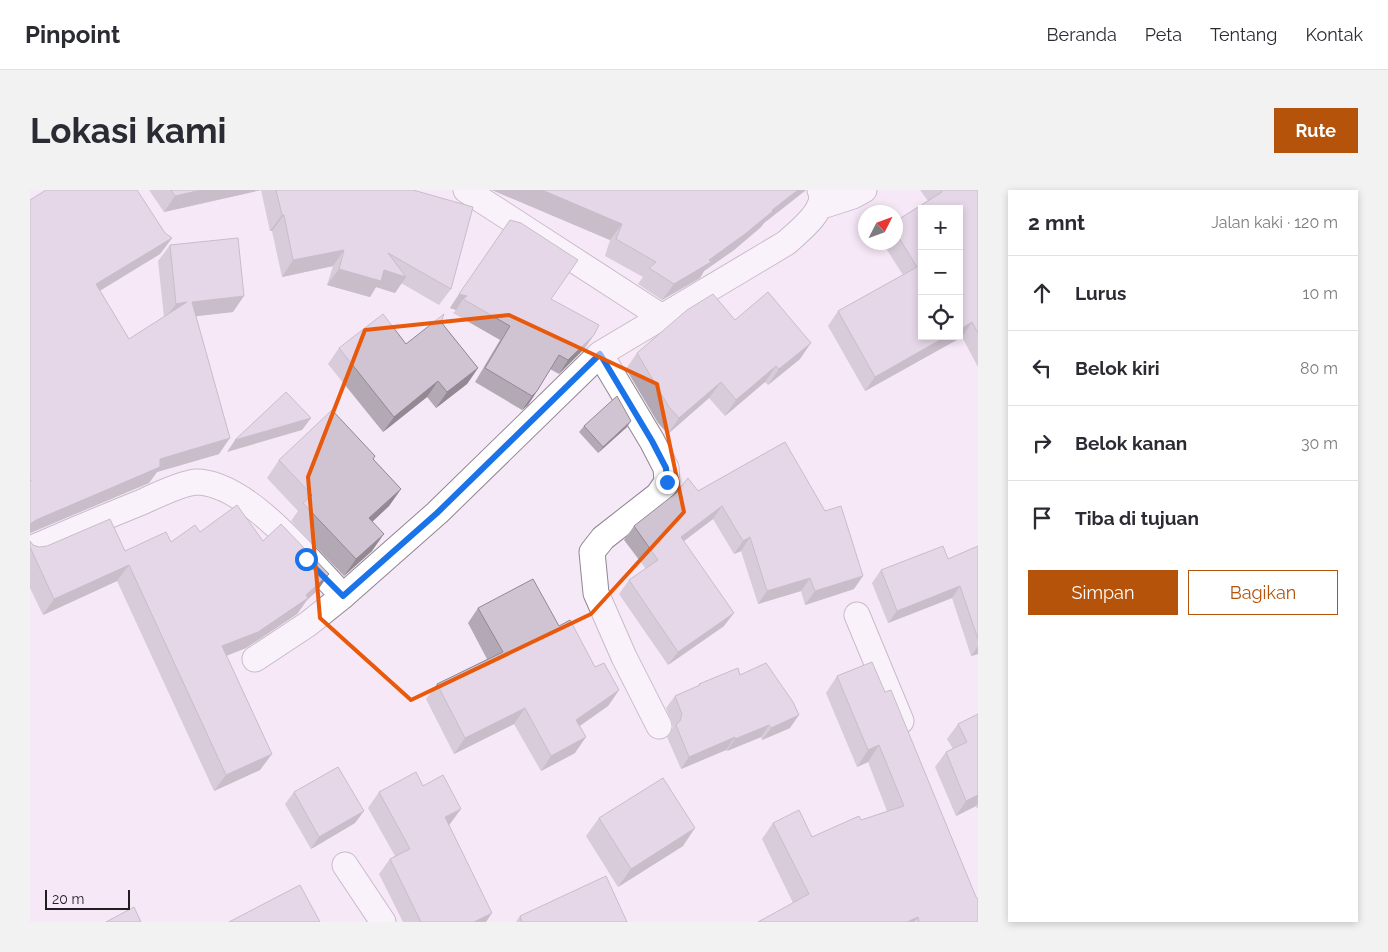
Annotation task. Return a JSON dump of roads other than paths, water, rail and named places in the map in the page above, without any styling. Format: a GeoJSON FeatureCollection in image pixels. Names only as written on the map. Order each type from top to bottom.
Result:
{"type":"FeatureCollection","features":[{"type":"Feature","properties":{"kind":"street"},"geometry":{"type":"LineString","coordinates":[[466,190],[662,318]]}},
{"type":"Feature","properties":{"kind":"street"},"geometry":{"type":"LineString","coordinates":[[255,659],[308,624],[343,596],[437,513],[600,354],[786,243],[809,222],[820,198],[853,196],[864,190]]}},
{"type":"Feature","properties":{"kind":"street"},"geometry":{"type":"LineString","coordinates":[[600,354],[666,468],[667,482],[658,495],[603,538],[592,552],[596,593],[624,657],[659,726]]}},
{"type":"Feature","properties":{"kind":"street"},"geometry":{"type":"LineString","coordinates":[[30,549],[166,491],[195,482],[216,486],[235,495],[271,520],[343,596]]}},
{"type":"Feature","properties":{"kind":"street"},"geometry":{"type":"LineString","coordinates":[[857,615],[910,742]]}},
{"type":"Feature","properties":{"kind":"street"},"geometry":{"type":"LineString","coordinates":[[345,865],[382,922]]}}]}
